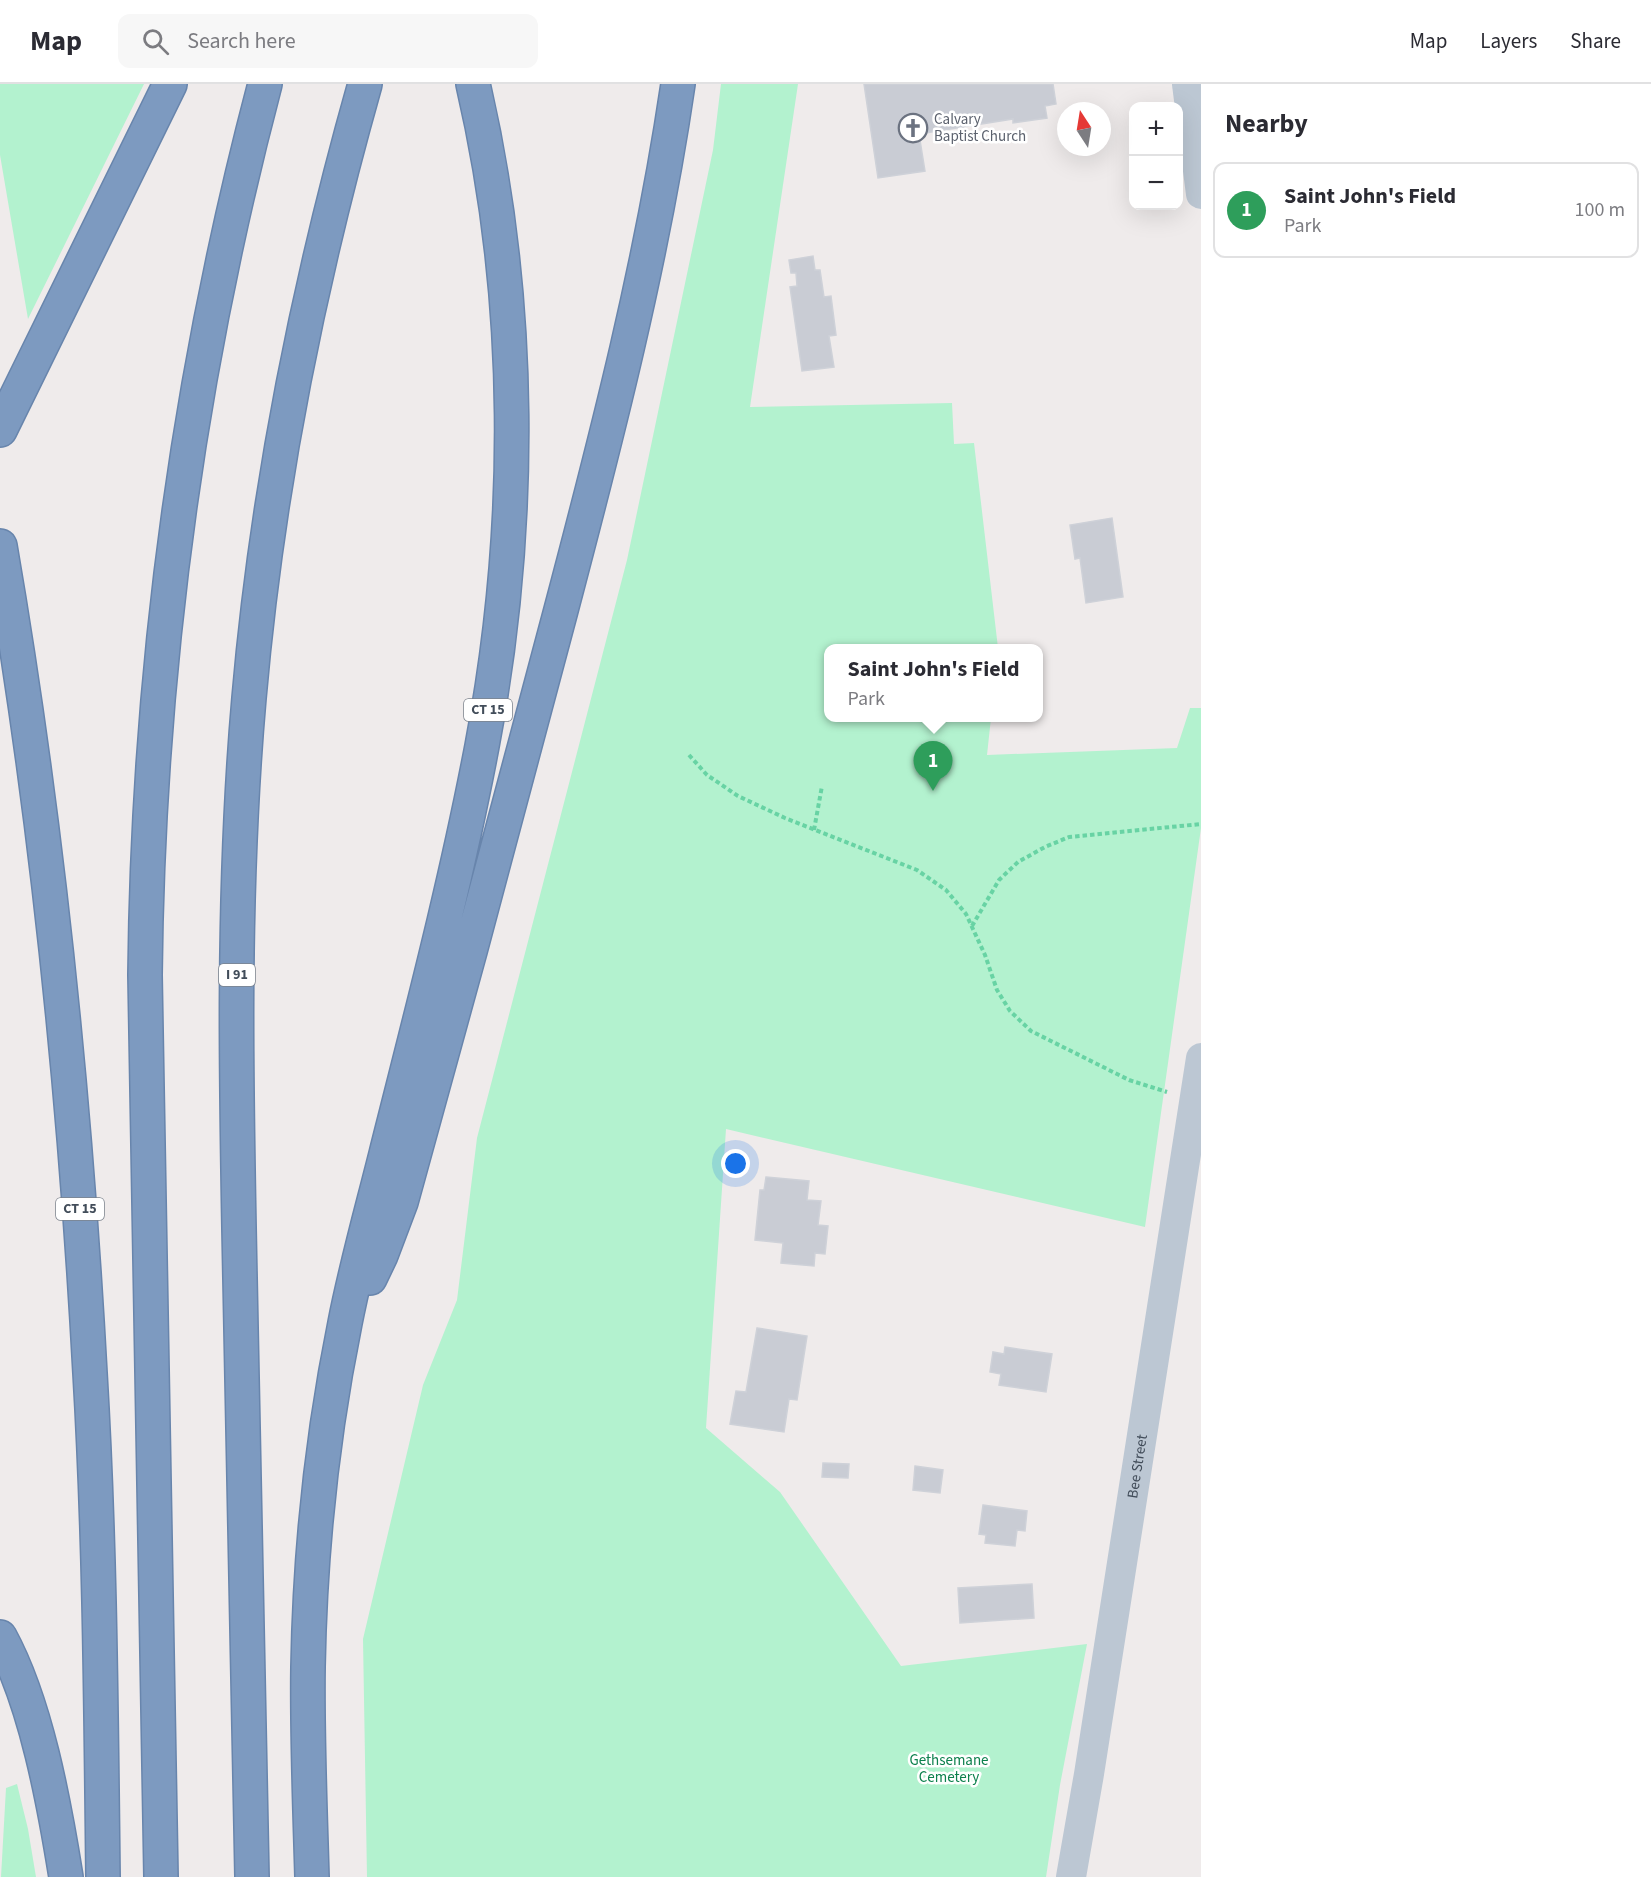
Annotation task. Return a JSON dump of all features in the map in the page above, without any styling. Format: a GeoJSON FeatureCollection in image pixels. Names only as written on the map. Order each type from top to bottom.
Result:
{"type":"FeatureCollection","features":[{"type":"Feature","properties":{"kind":"highway"},"geometry":{"type":"LineString","coordinates":[[0,430],[170,84]]}},
{"type":"Feature","properties":{"kind":"highway"},"geometry":{"type":"LineString","coordinates":[[161,1877],[144,975],[145,892],[151,777],[177,517],[194,404],[224,251],[265,84]]}},
{"type":"Feature","properties":{"kind":"highway","name":"I 91"},"geometry":{"type":"LineString","coordinates":[[252,1877],[236,1001],[238,848],[249,696],[278,472],[305,320],[364,84]]}},
{"type":"Feature","properties":{"kind":"highway","name":"CT 15"},"geometry":{"type":"LineString","coordinates":[[312,1877],[308,1666],[313,1558],[322,1468],[345,1324],[470,808],[492,688],[505,585],[511,448],[506,296],[501,240],[473,84]]}},
{"type":"Feature","properties":{"kind":"highway"},"geometry":{"type":"LineString","coordinates":[[345,1324],[392,1230],[492,875],[618,388],[656,214],[678,84]]}},
{"type":"Feature","properties":{"kind":"highway","name":"CT 15"},"geometry":{"type":"LineString","coordinates":[[0,546],[19,659],[43,842],[78,1185],[96,1492],[104,1877]]}},
{"type":"Feature","properties":{"kind":"highway"},"geometry":{"type":"LineString","coordinates":[[0,1636],[21,1683],[36,1734],[66,1877]]}},
{"type":"Feature","properties":{"kind":"street"},"geometry":{"type":"LineString","coordinates":[[1187,84],[1201,194]]}},
{"type":"Feature","properties":{"kind":"street","name":"Bee Street"},"geometry":{"type":"LineString","coordinates":[[1071,1877],[1201,1058]]}},
{"type":"Feature","properties":{"kind":"path"},"geometry":{"type":"LineString","coordinates":[[688,755],[706,775],[738,796],[814,830],[917,870],[946,890],[966,914],[997,990],[1010,1011],[1031,1031],[1130,1080],[1195,1098]]}},
{"type":"Feature","properties":{"kind":"path"},"geometry":{"type":"LineString","coordinates":[[814,830],[822,786]]}},
{"type":"Feature","properties":{"kind":"path"},"geometry":{"type":"LineString","coordinates":[[972,926],[999,880],[1018,861],[1045,847],[1069,837],[1201,825]]}},
{"type":"Feature","properties":{"kind":"green space"},"geometry":{"type":"Polygon","coordinates":[[[0,84],[144,84],[28,319],[0,155],[0,84]]]}},
{"type":"Feature","properties":{"kind":"green space","name":"Gethsemane Cemetery"},"geometry":{"type":"Polygon","coordinates":[[[721,84],[798,84],[750,407],[952,403],[954,444],[974,443],[998,644],[824,644],[824,722],[991,722],[987,755],[1177,748],[1190,708],[1201,708],[1201,828],[1145,1227],[726,1129],[706,1428],[780,1492],[901,1666],[1087,1644],[1060,1785],[1046,1877],[367,1877],[363,1639],[423,1385],[457,1300],[477,1138],[627,560],[713,150],[721,84]]]}},
{"type":"Feature","properties":{"kind":"green space"},"geometry":{"type":"Polygon","coordinates":[[[17,1784],[36,1877],[1,1877],[6,1788],[17,1784]]]}},
{"type":"Feature","properties":{"kind":"building","name":"Calvary Baptist Church"},"geometry":{"type":"Polygon","coordinates":[[[864,84],[1053,84],[1056,104],[1045,106],[1047,118],[1013,123],[1013,119],[919,134],[925,171],[878,178],[864,84]]]}},
{"type":"Feature","properties":{"kind":"building"},"geometry":{"type":"Polygon","coordinates":[[[813,256],[815,270],[820,270],[824,297],[831,296],[836,335],[829,336],[834,367],[802,371],[790,287],[797,286],[796,273],[791,273],[789,260],[813,256]]]}},
{"type":"Feature","properties":{"kind":"building"},"geometry":{"type":"Polygon","coordinates":[[[1112,518],[1123,597],[1086,603],[1080,558],[1075,559],[1070,525],[1112,518]]]}},
{"type":"Feature","properties":{"kind":"building"},"geometry":{"type":"Polygon","coordinates":[[[766,1177],[809,1181],[807,1200],[821,1201],[818,1225],[828,1226],[825,1254],[815,1253],[814,1266],[781,1263],[783,1243],[755,1240],[760,1190],[764,1190],[766,1177]]]}},
{"type":"Feature","properties":{"kind":"building"},"geometry":{"type":"Polygon","coordinates":[[[757,1328],[807,1336],[797,1400],[789,1399],[784,1432],[730,1424],[736,1391],[746,1392],[757,1328]]]}},
{"type":"Feature","properties":{"kind":"building"},"geometry":{"type":"Polygon","coordinates":[[[1005,1347],[1052,1354],[1046,1392],[999,1385],[1001,1374],[990,1372],[993,1352],[1004,1354],[1005,1347]]]}},
{"type":"Feature","properties":{"kind":"building"},"geometry":{"type":"Polygon","coordinates":[[[823,1463],[849,1464],[848,1478],[822,1477],[823,1463]]]}},
{"type":"Feature","properties":{"kind":"building"},"geometry":{"type":"Polygon","coordinates":[[[915,1466],[943,1470],[940,1493],[913,1490],[915,1466]]]}},
{"type":"Feature","properties":{"kind":"building"},"geometry":{"type":"Polygon","coordinates":[[[983,1505],[1027,1511],[1025,1531],[1017,1530],[1015,1546],[985,1543],[986,1535],[979,1534],[983,1505]]]}},
{"type":"Feature","properties":{"kind":"building"},"geometry":{"type":"Polygon","coordinates":[[[1032,1584],[1034,1618],[960,1623],[958,1588],[1032,1584]]]}},
{"type":"Feature","properties":{"kind":"place","name":"Calvary Baptist Church"},"geometry":{"type":"Point","coordinates":[913,128]}},
{"type":"Feature","properties":{"kind":"place","name":"Saint John's Field"},"geometry":{"type":"Point","coordinates":[933,791]}}]}
